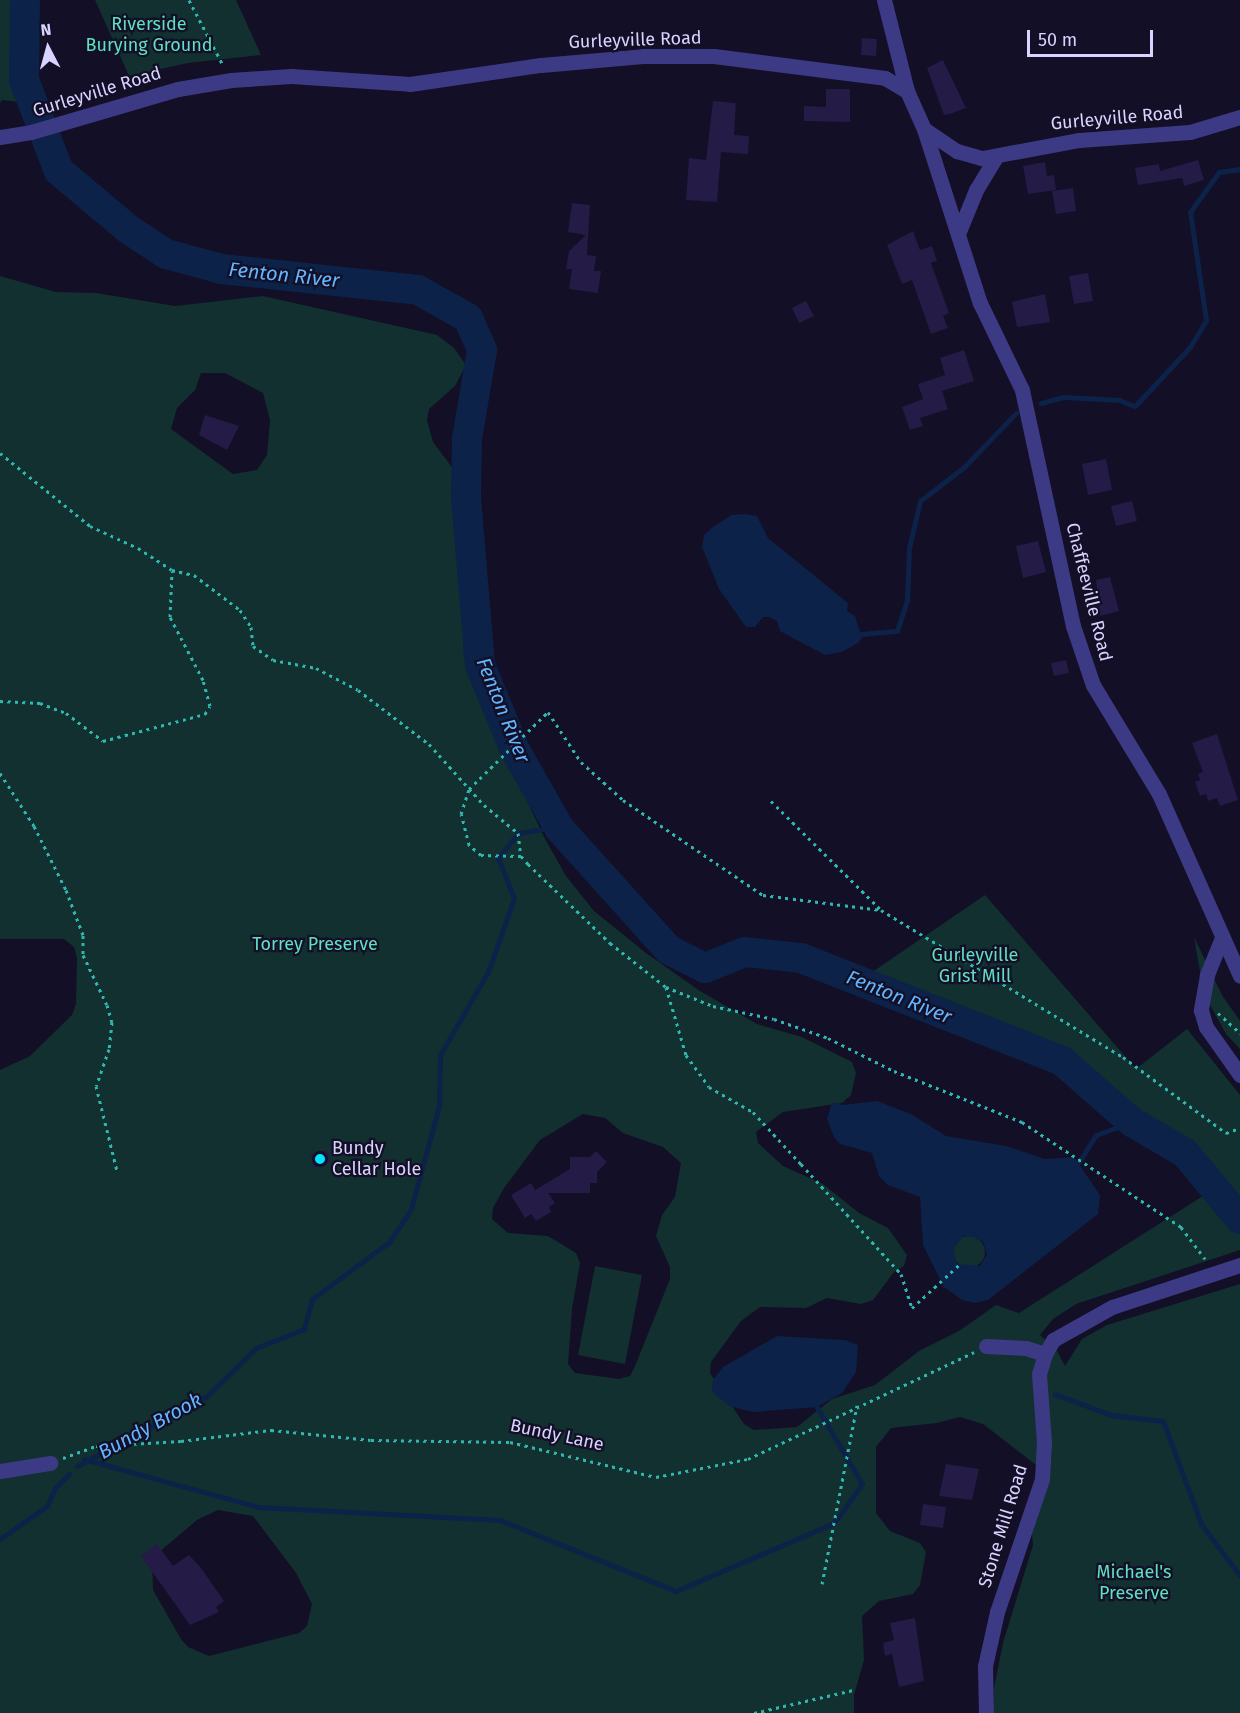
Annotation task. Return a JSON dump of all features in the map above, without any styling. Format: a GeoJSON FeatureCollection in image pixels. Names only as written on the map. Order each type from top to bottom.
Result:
{"type":"FeatureCollection","features":[{"type":"Feature","properties":{"kind":"street"},"geometry":{"type":"LineString","coordinates":[[884,0],[907,91],[924,129]]}},
{"type":"Feature","properties":{"kind":"street","name":"Gurleyville Road"},"geometry":{"type":"LineString","coordinates":[[0,137],[31,132],[153,95],[231,80],[291,76],[410,84],[593,59],[714,56],[872,75],[907,91]]}},
{"type":"Feature","properties":{"kind":"street","name":"Gurleyville Road"},"geometry":{"type":"LineString","coordinates":[[924,129],[957,151],[996,158],[1079,140],[1190,132],[1240,117]]}},
{"type":"Feature","properties":{"kind":"street","name":"Chaffeeville Road"},"geometry":{"type":"LineString","coordinates":[[924,129],[980,303],[1022,390],[1073,626],[1093,685],[1159,794],[1221,940],[1240,976]]}},
{"type":"Feature","properties":{"kind":"street"},"geometry":{"type":"LineString","coordinates":[[958,234],[976,190],[996,158]]}},
{"type":"Feature","properties":{"kind":"street"},"geometry":{"type":"LineString","coordinates":[[1221,940],[1207,975],[1201,1010],[1206,1027],[1240,1075]]}},
{"type":"Feature","properties":{"kind":"street"},"geometry":{"type":"LineString","coordinates":[[986,1346],[1026,1348],[1045,1354],[1053,1340],[1112,1307],[1239,1266]]}},
{"type":"Feature","properties":{"kind":"street","name":"Stone Mill Road"},"geometry":{"type":"LineString","coordinates":[[986,1713],[985,1666],[997,1612],[1042,1479],[1044,1442],[1039,1374],[1045,1354]]}},
{"type":"Feature","properties":{"kind":"street"},"geometry":{"type":"LineString","coordinates":[[0,1471],[50,1463]]}},
{"type":"Feature","properties":{"kind":"path"},"geometry":{"type":"LineString","coordinates":[[189,0],[231,80]]}},
{"type":"Feature","properties":{"kind":"path"},"geometry":{"type":"LineString","coordinates":[[0,453],[90,526],[138,548],[172,570],[194,575],[240,610],[251,627],[254,646],[273,660],[316,668],[357,690],[429,744],[469,789],[518,833],[521,856],[610,943],[666,987],[713,1006],[774,1019],[828,1038],[905,1076],[1022,1122],[1073,1152],[1087,1165],[1181,1227],[1202,1258],[1239,1266]]}},
{"type":"Feature","properties":{"kind":"path"},"geometry":{"type":"LineString","coordinates":[[0,701],[40,703],[66,713],[103,741],[205,714],[210,706],[203,680],[170,617],[172,570]]}},
{"type":"Feature","properties":{"kind":"path"},"geometry":{"type":"LineString","coordinates":[[521,856],[488,857],[469,845],[460,814],[469,789],[548,712],[580,762],[623,800],[763,895],[881,910]]}},
{"type":"Feature","properties":{"kind":"path"},"geometry":{"type":"LineString","coordinates":[[0,773],[34,826],[66,890],[83,935],[82,956],[107,1005],[112,1022],[109,1049],[96,1086],[117,1171]]}},
{"type":"Feature","properties":{"kind":"path"},"geometry":{"type":"LineString","coordinates":[[771,801],[881,910],[1123,1057],[1226,1133],[1240,1128]]}},
{"type":"Feature","properties":{"kind":"path"},"geometry":{"type":"LineString","coordinates":[[666,987],[686,1054],[709,1087],[753,1112],[901,1274],[912,1308],[938,1287],[960,1264]]}},
{"type":"Feature","properties":{"kind":"path","name":"Bundy Lane"},"geometry":{"type":"LineString","coordinates":[[50,1463],[96,1446],[181,1441],[271,1430],[371,1440],[510,1442],[656,1477],[748,1459],[857,1405],[986,1346]]}},
{"type":"Feature","properties":{"kind":"path"},"geometry":{"type":"LineString","coordinates":[[822,1584],[857,1405]]}},
{"type":"Feature","properties":{"kind":"path"},"geometry":{"type":"LineString","coordinates":[[754,1713],[854,1690]]}},
{"type":"Feature","properties":{"kind":"green space"},"geometry":{"type":"Polygon","coordinates":[[[0,0],[17,0],[14,68],[28,103],[2,100],[0,103],[0,0]]]}},
{"type":"Feature","properties":{"kind":"green space","name":"Riverside Burying Ground"},"geometry":{"type":"Polygon","coordinates":[[[95,0],[236,0],[261,55],[188,63],[129,76],[95,0]]]}},
{"type":"Feature","properties":{"kind":"green space"},"geometry":{"type":"Polygon","coordinates":[[[0,276],[56,292],[96,293],[175,306],[263,296],[437,335],[454,348],[466,365],[455,386],[429,409],[427,420],[433,442],[460,478],[464,656],[479,699],[544,837],[566,876],[594,911],[646,953],[700,991],[757,1024],[802,1037],[852,1062],[856,1073],[851,1095],[842,1103],[783,1112],[756,1132],[758,1143],[783,1166],[823,1184],[859,1213],[888,1228],[907,1255],[904,1266],[894,1272],[873,1300],[861,1304],[827,1298],[806,1308],[760,1307],[741,1321],[711,1362],[710,1373],[744,1424],[754,1430],[797,1427],[832,1399],[875,1385],[919,1351],[959,1331],[996,1305],[1019,1313],[1206,1194],[1161,1127],[1108,1090],[1040,1062],[954,1016],[846,990],[985,895],[1136,1069],[1187,1029],[1240,1095],[1240,1250],[1076,1304],[1053,1319],[1040,1335],[1056,1349],[1065,1366],[1082,1339],[1107,1325],[1240,1284],[1240,1713],[994,1713],[994,1688],[1003,1643],[1033,1545],[1031,1523],[1040,1468],[983,1424],[960,1417],[937,1423],[891,1428],[876,1447],[876,1513],[890,1531],[920,1543],[926,1552],[920,1585],[913,1594],[879,1601],[862,1616],[864,1660],[854,1695],[854,1713],[0,1713],[0,1070],[30,1056],[72,1015],[76,1004],[77,958],[74,947],[64,939],[0,939],[0,276]],[[201,373],[195,390],[177,408],[171,429],[233,474],[257,470],[267,455],[270,420],[263,393],[225,373],[201,373]],[[583,1114],[540,1140],[504,1188],[493,1208],[492,1219],[508,1233],[548,1236],[576,1253],[580,1263],[572,1309],[568,1364],[575,1373],[619,1379],[630,1376],[670,1279],[670,1267],[656,1236],[662,1215],[675,1197],[681,1163],[663,1147],[623,1133],[605,1118],[583,1114]],[[218,1510],[197,1520],[152,1558],[153,1590],[188,1647],[209,1656],[299,1633],[307,1626],[312,1604],[296,1573],[253,1516],[218,1510]]]}},
{"type":"Feature","properties":{"kind":"green space"},"geometry":{"type":"Polygon","coordinates":[[[1194,937],[1222,995],[1240,1021],[1240,1049],[1226,1034],[1204,994],[1194,937]]]}},
{"type":"Feature","properties":{"kind":"green space"},"geometry":{"type":"Polygon","coordinates":[[[969,1236],[981,1240],[985,1252],[981,1264],[969,1268],[957,1264],[953,1252],[957,1240],[969,1236]]]}},
{"type":"Feature","properties":{"kind":"green space"},"geometry":{"type":"Polygon","coordinates":[[[595,1266],[642,1275],[625,1364],[578,1355],[595,1266]]]}},
{"type":"Feature","properties":{"kind":"water"},"geometry":{"type":"Polygon","coordinates":[[[731,515],[757,516],[768,538],[848,603],[847,611],[855,616],[862,638],[858,643],[842,652],[825,655],[780,631],[777,621],[769,617],[763,617],[755,627],[746,627],[719,589],[702,547],[704,535],[713,527],[731,515]]]}},
{"type":"Feature","properties":{"kind":"water"},"geometry":{"type":"Polygon","coordinates":[[[877,1101],[911,1114],[946,1136],[1006,1146],[1045,1159],[1074,1157],[1100,1195],[1098,1214],[988,1300],[975,1303],[962,1300],[944,1287],[923,1245],[920,1197],[888,1185],[879,1176],[872,1153],[840,1144],[834,1137],[827,1119],[832,1102],[843,1105],[877,1101]],[[964,1236],[953,1249],[957,1264],[980,1266],[987,1254],[983,1242],[975,1237],[964,1236]]]}},
{"type":"Feature","properties":{"kind":"water"},"geometry":{"type":"Polygon","coordinates":[[[777,1336],[845,1340],[858,1345],[856,1372],[842,1393],[817,1407],[753,1412],[729,1406],[712,1392],[713,1380],[723,1367],[777,1336]]]}},
{"type":"Feature","properties":{"kind":"building"},"geometry":{"type":"Polygon","coordinates":[[[862,38],[877,39],[876,56],[861,55],[862,38]]]}},
{"type":"Feature","properties":{"kind":"building"},"geometry":{"type":"Polygon","coordinates":[[[943,60],[966,108],[944,115],[927,68],[943,60]]]}},
{"type":"Feature","properties":{"kind":"building"},"geometry":{"type":"Polygon","coordinates":[[[826,89],[850,89],[850,122],[804,121],[804,106],[826,107],[826,89]]]}},
{"type":"Feature","properties":{"kind":"building"},"geometry":{"type":"Polygon","coordinates":[[[713,101],[736,103],[734,135],[749,136],[748,154],[721,152],[717,202],[686,200],[689,158],[706,160],[713,101]]]}},
{"type":"Feature","properties":{"kind":"building"},"geometry":{"type":"Polygon","coordinates":[[[1198,160],[1204,180],[1184,186],[1182,178],[1138,185],[1135,168],[1159,164],[1160,171],[1198,160]]]}},
{"type":"Feature","properties":{"kind":"building"},"geometry":{"type":"Polygon","coordinates":[[[1045,162],[1047,176],[1054,175],[1056,190],[1028,194],[1023,166],[1045,162]]]}},
{"type":"Feature","properties":{"kind":"building"},"geometry":{"type":"Polygon","coordinates":[[[1073,188],[1076,211],[1056,214],[1052,191],[1073,188]]]}},
{"type":"Feature","properties":{"kind":"building"},"geometry":{"type":"Polygon","coordinates":[[[572,203],[590,205],[587,255],[596,256],[594,271],[601,271],[598,293],[569,289],[572,269],[566,269],[569,251],[586,235],[568,232],[572,203]]]}},
{"type":"Feature","properties":{"kind":"building"},"geometry":{"type":"Polygon","coordinates":[[[913,231],[920,250],[932,246],[937,261],[931,263],[949,313],[943,316],[948,328],[931,334],[912,280],[902,284],[887,245],[913,231]]]}},
{"type":"Feature","properties":{"kind":"building"},"geometry":{"type":"Polygon","coordinates":[[[1088,273],[1093,301],[1074,304],[1069,276],[1088,273]]]}},
{"type":"Feature","properties":{"kind":"building"},"geometry":{"type":"Polygon","coordinates":[[[1045,294],[1050,322],[1017,327],[1012,302],[1045,294]]]}},
{"type":"Feature","properties":{"kind":"building"},"geometry":{"type":"Polygon","coordinates":[[[806,301],[814,316],[799,323],[792,308],[806,301]]]}},
{"type":"Feature","properties":{"kind":"building"},"geometry":{"type":"Polygon","coordinates":[[[964,350],[974,381],[942,391],[948,409],[920,418],[923,426],[910,430],[902,407],[923,399],[918,384],[945,375],[940,358],[964,350]]]}},
{"type":"Feature","properties":{"kind":"building"},"geometry":{"type":"Polygon","coordinates":[[[205,415],[239,426],[227,450],[199,435],[205,415]]]}},
{"type":"Feature","properties":{"kind":"building"},"geometry":{"type":"Polygon","coordinates":[[[1106,459],[1112,490],[1088,495],[1082,464],[1106,459]]]}},
{"type":"Feature","properties":{"kind":"building"},"geometry":{"type":"Polygon","coordinates":[[[1132,501],[1137,521],[1116,526],[1111,506],[1132,501]]]}},
{"type":"Feature","properties":{"kind":"building"},"geometry":{"type":"Polygon","coordinates":[[[1038,541],[1046,572],[1023,578],[1016,546],[1038,541]]]}},
{"type":"Feature","properties":{"kind":"building"},"geometry":{"type":"Polygon","coordinates":[[[1110,577],[1119,611],[1100,616],[1096,580],[1110,577]]]}},
{"type":"Feature","properties":{"kind":"building"},"geometry":{"type":"Polygon","coordinates":[[[1066,660],[1069,673],[1054,676],[1051,663],[1066,660]]]}},
{"type":"Feature","properties":{"kind":"building"},"geometry":{"type":"Polygon","coordinates":[[[1217,734],[1238,800],[1220,806],[1217,798],[1208,801],[1206,794],[1200,796],[1195,782],[1200,780],[1198,774],[1203,772],[1192,743],[1217,734]]]}},
{"type":"Feature","properties":{"kind":"building","name":"Bundy Cellar Hole"},"geometry":{"type":"Polygon","coordinates":[[[327,1150],[331,1162],[314,1168],[310,1155],[327,1150]]]}},
{"type":"Feature","properties":{"kind":"building"},"geometry":{"type":"Polygon","coordinates":[[[596,1151],[607,1162],[597,1172],[597,1183],[590,1183],[590,1193],[548,1193],[555,1203],[549,1207],[551,1212],[536,1221],[531,1214],[525,1218],[511,1195],[531,1183],[535,1190],[570,1169],[570,1157],[590,1157],[596,1151]]]}},
{"type":"Feature","properties":{"kind":"building"},"geometry":{"type":"Polygon","coordinates":[[[946,1464],[979,1469],[972,1500],[939,1496],[946,1464]]]}},
{"type":"Feature","properties":{"kind":"building"},"geometry":{"type":"Polygon","coordinates":[[[923,1504],[946,1507],[943,1528],[920,1525],[923,1504]]]}},
{"type":"Feature","properties":{"kind":"building"},"geometry":{"type":"Polygon","coordinates":[[[157,1544],[173,1566],[189,1555],[201,1568],[224,1601],[216,1607],[219,1612],[190,1625],[141,1556],[157,1544]]]}},
{"type":"Feature","properties":{"kind":"building"},"geometry":{"type":"Polygon","coordinates":[[[915,1618],[924,1681],[899,1687],[892,1654],[885,1656],[883,1643],[894,1640],[890,1623],[915,1618]]]}},
{"type":"Feature","properties":{"kind":"waterway","name":"Fenton River"},"geometry":{"type":"LineString","coordinates":[[25,0],[24,80],[59,171],[128,229],[166,254],[222,269],[418,290],[468,318],[482,350],[467,439],[466,498],[480,665],[514,748],[559,828],[669,950],[705,968],[745,952],[801,958],[1062,1061],[1132,1122],[1185,1153],[1240,1219]]}},
{"type":"Feature","properties":{"kind":"waterway"},"geometry":{"type":"LineString","coordinates":[[1041,403],[1064,397],[1119,400],[1135,406],[1190,347],[1206,320],[1190,212],[1219,172],[1240,169]]}},
{"type":"Feature","properties":{"kind":"waterway"},"geometry":{"type":"LineString","coordinates":[[861,634],[897,631],[907,600],[909,548],[920,501],[964,467],[1016,413]]}},
{"type":"Feature","properties":{"kind":"waterway","name":"Bundy Brook"},"geometry":{"type":"LineString","coordinates":[[77,1466],[207,1396],[256,1348],[304,1329],[312,1299],[389,1242],[411,1209],[439,1106],[440,1055],[488,972],[514,898],[498,858],[518,833],[556,827],[609,885]]}},
{"type":"Feature","properties":{"kind":"waterway"},"geometry":{"type":"LineString","coordinates":[[1079,1162],[1096,1135],[1132,1122]]}},
{"type":"Feature","properties":{"kind":"waterway"},"geometry":{"type":"LineString","coordinates":[[1055,1394],[1111,1415],[1163,1421],[1201,1524],[1240,1576]]}},
{"type":"Feature","properties":{"kind":"waterway"},"geometry":{"type":"LineString","coordinates":[[84,1459],[258,1507],[500,1520],[676,1591],[834,1523],[862,1484],[817,1407]]}},
{"type":"Feature","properties":{"kind":"waterway","name":"Bundy Brook"},"geometry":{"type":"LineString","coordinates":[[0,1539],[47,1506],[55,1488],[69,1474]]}},
{"type":"Feature","properties":{"kind":"place","name":"Bundy Cellar Hole"},"geometry":{"type":"Point","coordinates":[320,1159]}},
{"type":"Feature","properties":{"kind":"park label","name":"Torrey Preserve"},"geometry":{"type":"Point","coordinates":[315,944]}},
{"type":"Feature","properties":{"kind":"park label","name":"Gurleyville Grist Mill"},"geometry":{"type":"Point","coordinates":[975,966]}},
{"type":"Feature","properties":{"kind":"park label","name":"Michael's Preserve"},"geometry":{"type":"Point","coordinates":[1134,1583]}}]}
